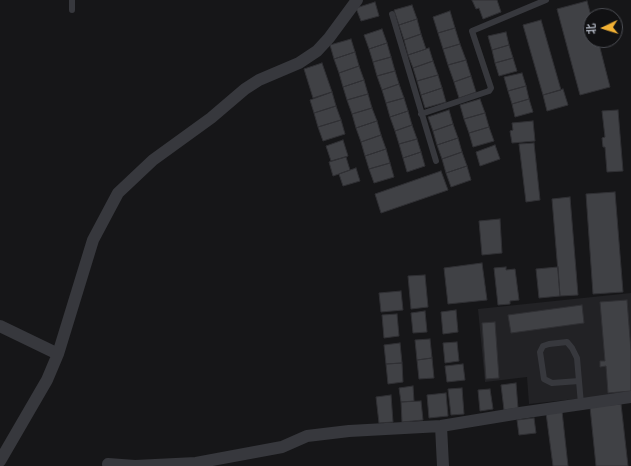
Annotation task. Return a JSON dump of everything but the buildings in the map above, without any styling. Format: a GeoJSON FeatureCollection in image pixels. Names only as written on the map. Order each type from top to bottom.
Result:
{"type":"FeatureCollection","features":[{"type":"Feature","properties":{"kind":"street"},"geometry":{"type":"LineString","coordinates":[[0,461],[47,380],[58,354],[93,240],[118,193],[153,160],[211,118],[245,89],[259,80],[299,63],[317,51],[329,38],[357,0]]}},
{"type":"Feature","properties":{"kind":"street"},"geometry":{"type":"LineString","coordinates":[[0,326],[58,354]]}},
{"type":"Feature","properties":{"kind":"street"},"geometry":{"type":"LineString","coordinates":[[108,464],[135,466],[196,463],[282,447],[307,436],[349,431],[441,426],[631,397]]}},
{"type":"Feature","properties":{"kind":"street"},"geometry":{"type":"LineString","coordinates":[[441,426],[442,466]]}},
{"type":"Feature","properties":{"kind":"lane"},"geometry":{"type":"LineString","coordinates":[[72,0],[72,10]]}},
{"type":"Feature","properties":{"kind":"lane"},"geometry":{"type":"LineString","coordinates":[[421,114],[489,91],[491,88],[472,31],[546,0]]}},
{"type":"Feature","properties":{"kind":"lane"},"geometry":{"type":"LineString","coordinates":[[392,14],[436,161]]}},
{"type":"Feature","properties":{"kind":"lane"},"geometry":{"type":"LineString","coordinates":[[579,381],[552,383],[544,379],[540,352],[543,346],[567,342],[577,358],[579,381],[581,404]]}},
{"type":"Feature","properties":{"kind":"shaded area"},"geometry":{"type":"Polygon","coordinates":[[[631,293],[631,393],[529,404],[527,377],[485,382],[478,309],[631,293]]]}}]}
